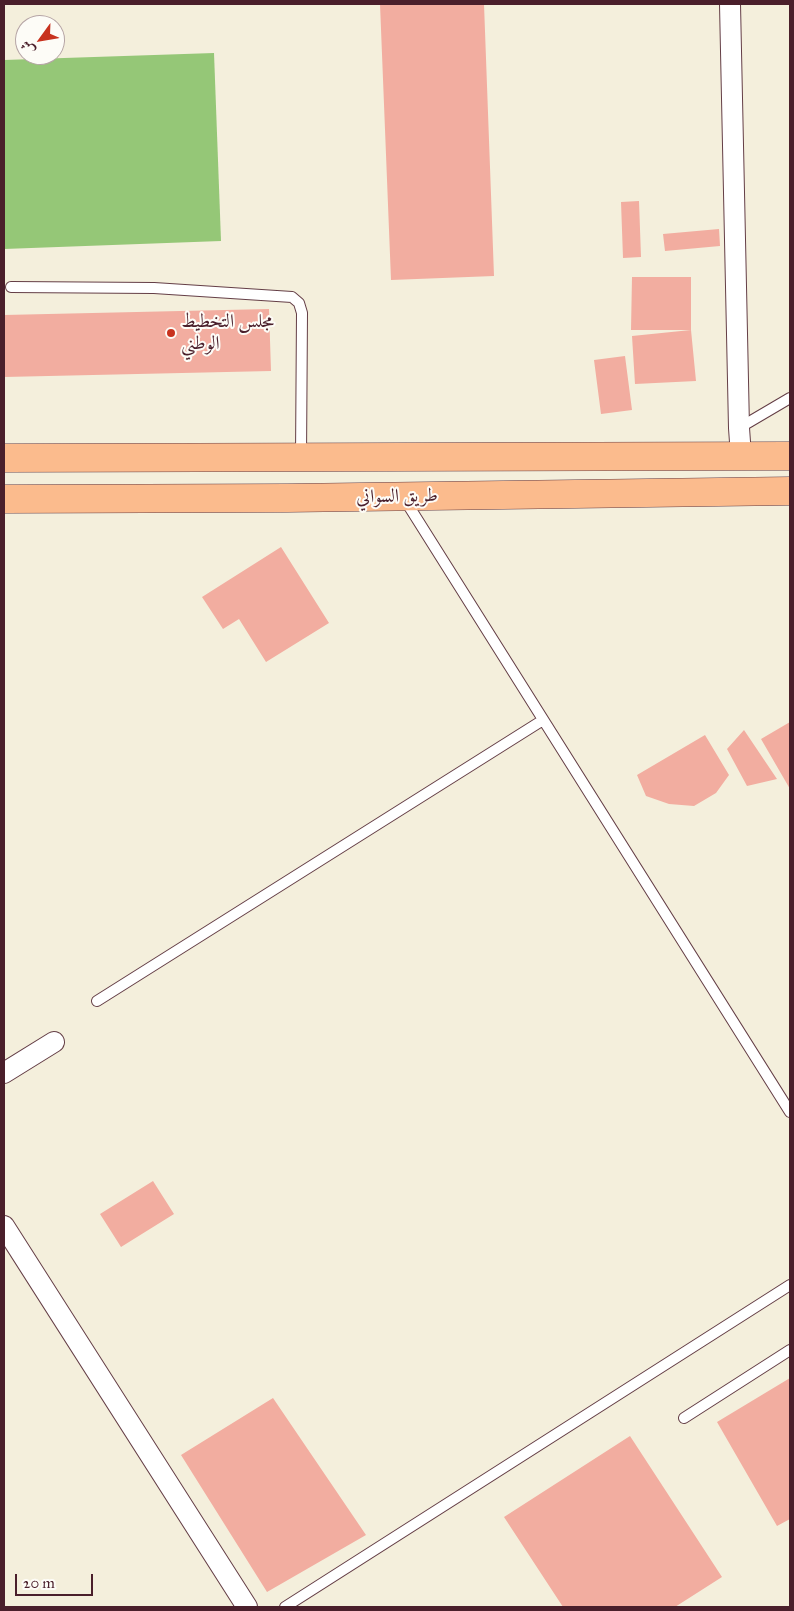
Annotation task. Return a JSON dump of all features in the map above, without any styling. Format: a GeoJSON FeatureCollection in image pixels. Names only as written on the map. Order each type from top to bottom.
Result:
{"type":"FeatureCollection","features":[{"type":"Feature","properties":{"kind":"highway","name":"طريق السواني"},"geometry":{"type":"LineString","coordinates":[[4,458],[790,456]]}},
{"type":"Feature","properties":{"kind":"highway","name":"طريق السواني"},"geometry":{"type":"LineString","coordinates":[[4,499],[403,497],[790,491]]}},
{"type":"Feature","properties":{"kind":"street"},"geometry":{"type":"LineString","coordinates":[[730,4],[741,456]]}},
{"type":"Feature","properties":{"kind":"street"},"geometry":{"type":"LineString","coordinates":[[4,1073],[54,1042]]}},
{"type":"Feature","properties":{"kind":"street"},"geometry":{"type":"LineString","coordinates":[[4,1226],[247,1607]]}},
{"type":"Feature","properties":{"kind":"lane"},"geometry":{"type":"LineString","coordinates":[[11,287],[154,288],[292,297],[299,303],[302,313],[301,458]]}},
{"type":"Feature","properties":{"kind":"lane"},"geometry":{"type":"LineString","coordinates":[[739,428],[790,398]]}},
{"type":"Feature","properties":{"kind":"lane"},"geometry":{"type":"LineString","coordinates":[[403,497],[790,1112]]}},
{"type":"Feature","properties":{"kind":"lane"},"geometry":{"type":"LineString","coordinates":[[97,1001],[543,720]]}},
{"type":"Feature","properties":{"kind":"lane"},"geometry":{"type":"LineString","coordinates":[[285,1607],[790,1285]]}},
{"type":"Feature","properties":{"kind":"lane"},"geometry":{"type":"LineString","coordinates":[[684,1418],[790,1350]]}},
{"type":"Feature","properties":{"kind":"green space"},"geometry":{"type":"Polygon","coordinates":[[[214,53],[221,241],[4,249],[4,60],[15,60],[15,65],[65,65],[65,58],[214,53]]]}},
{"type":"Feature","properties":{"kind":"building"},"geometry":{"type":"Polygon","coordinates":[[[380,4],[484,4],[494,276],[391,280],[380,4]]]}},
{"type":"Feature","properties":{"kind":"building"},"geometry":{"type":"Polygon","coordinates":[[[639,201],[641,257],[623,258],[621,202],[639,201]]]}},
{"type":"Feature","properties":{"kind":"building"},"geometry":{"type":"Polygon","coordinates":[[[719,229],[720,246],[665,251],[663,234],[719,229]]]}},
{"type":"Feature","properties":{"kind":"building"},"geometry":{"type":"Polygon","coordinates":[[[632,277],[691,277],[691,330],[631,330],[632,277]]]}},
{"type":"Feature","properties":{"kind":"building"},"geometry":{"type":"Polygon","coordinates":[[[269,309],[271,371],[4,377],[4,315],[269,309]]]}},
{"type":"Feature","properties":{"kind":"building"},"geometry":{"type":"Polygon","coordinates":[[[691,330],[696,381],[635,384],[632,336],[691,330]]]}},
{"type":"Feature","properties":{"kind":"building"},"geometry":{"type":"Polygon","coordinates":[[[625,356],[632,410],[601,414],[594,360],[625,356]]]}},
{"type":"Feature","properties":{"kind":"building"},"geometry":{"type":"Polygon","coordinates":[[[281,547],[329,623],[266,662],[239,619],[223,629],[202,597],[281,547]]]}},
{"type":"Feature","properties":{"kind":"building"},"geometry":{"type":"Polygon","coordinates":[[[790,722],[790,789],[761,739],[790,722]]]}},
{"type":"Feature","properties":{"kind":"building"},"geometry":{"type":"Polygon","coordinates":[[[744,730],[777,779],[747,786],[727,749],[744,730]]]}},
{"type":"Feature","properties":{"kind":"building"},"geometry":{"type":"Polygon","coordinates":[[[705,735],[729,775],[716,793],[694,806],[669,804],[646,796],[637,775],[705,735]]]}},
{"type":"Feature","properties":{"kind":"building"},"geometry":{"type":"Polygon","coordinates":[[[153,1181],[174,1214],[121,1247],[100,1214],[153,1181]]]}},
{"type":"Feature","properties":{"kind":"building"},"geometry":{"type":"Polygon","coordinates":[[[790,1378],[790,1519],[777,1526],[717,1422],[790,1378]]]}},
{"type":"Feature","properties":{"kind":"building"},"geometry":{"type":"Polygon","coordinates":[[[273,1398],[366,1535],[267,1592],[181,1455],[273,1398]]]}},
{"type":"Feature","properties":{"kind":"building"},"geometry":{"type":"Polygon","coordinates":[[[630,1436],[722,1577],[675,1607],[563,1607],[504,1517],[630,1436]]]}},
{"type":"Feature","properties":{"kind":"place","name":"مجلس التخطيط الوطني"},"geometry":{"type":"Point","coordinates":[171,333]}}]}
